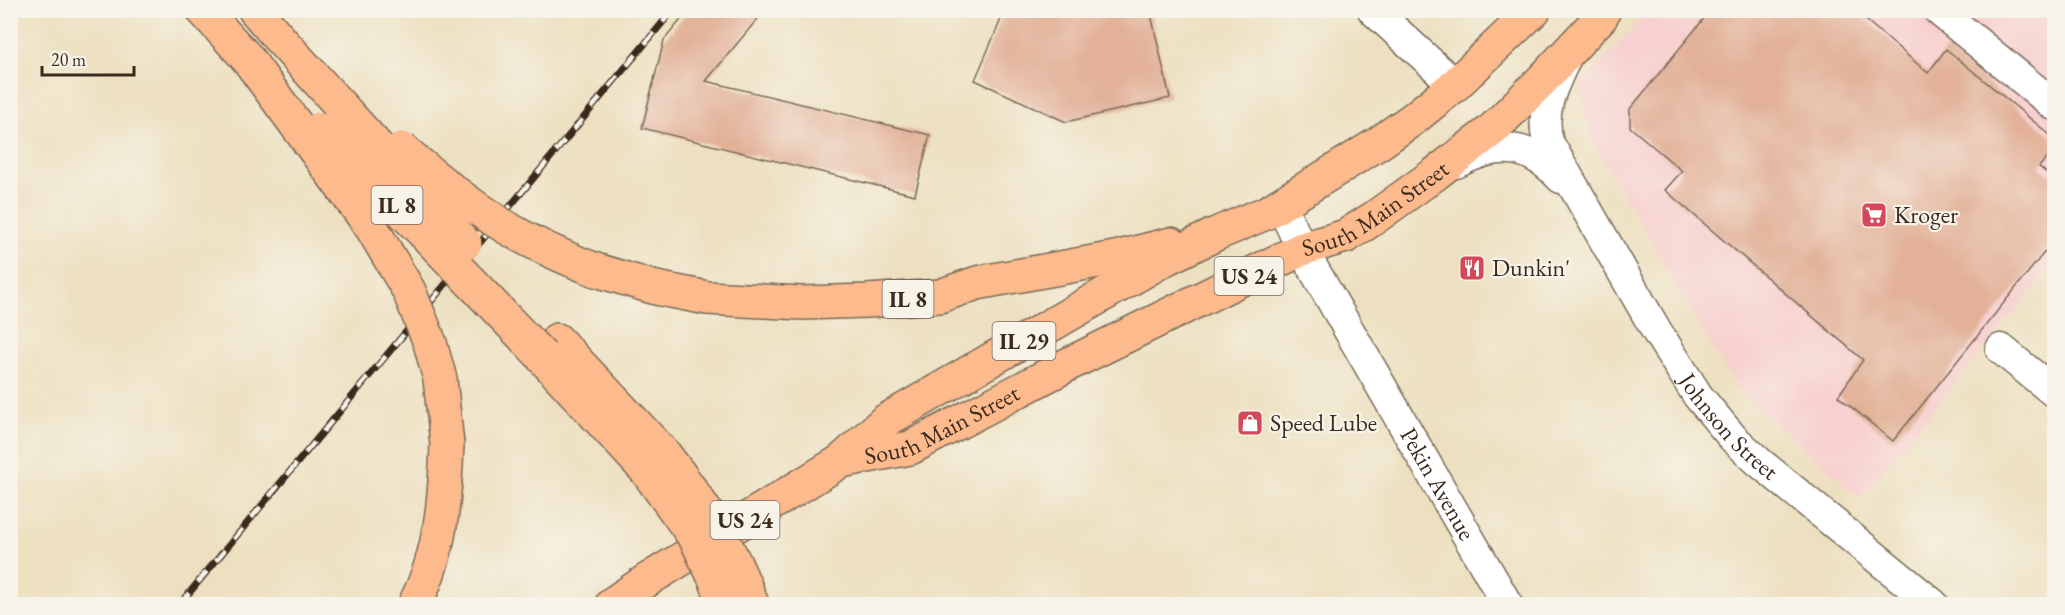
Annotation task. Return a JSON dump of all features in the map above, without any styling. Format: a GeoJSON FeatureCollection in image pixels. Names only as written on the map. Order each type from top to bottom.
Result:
{"type":"FeatureCollection","features":[{"type":"Feature","properties":{"kind":"main road","name":"IL 8"},"geometry":{"type":"LineString","coordinates":[[203,10],[247,58],[417,226],[550,348]]}},
{"type":"Feature","properties":{"kind":"main road","name":"IL 8"},"geometry":{"type":"LineString","coordinates":[[255,10],[453,230],[550,348],[656,463],[704,506],[739,568],[752,604]]}},
{"type":"Feature","properties":{"kind":"main road","name":"South Main Street"},"geometry":{"type":"LineString","coordinates":[[612,604],[841,461],[885,421],[1165,259],[1281,205],[1379,143],[1455,85],[1534,10]]}},
{"type":"Feature","properties":{"kind":"main road","name":"South Main Street"},"geometry":{"type":"LineString","coordinates":[[841,461],[910,448],[1069,364],[1302,249],[1346,236],[1435,174],[1491,130],[1570,50],[1601,17],[1604,10]]}},
{"type":"Feature","properties":{"kind":"main road","name":"IL 8"},"geometry":{"type":"LineString","coordinates":[[278,37],[375,126],[473,206],[506,227],[564,257],[596,270],[656,288],[707,298],[802,303],[940,296],[977,283],[1115,258],[1216,234]]}},
{"type":"Feature","properties":{"kind":"main road"},"geometry":{"type":"LineString","coordinates":[[247,58],[372,228],[409,291],[430,344],[440,379],[447,444],[440,534],[428,578],[415,604]]}},
{"type":"Feature","properties":{"kind":"main road","name":"IL 8"},"geometry":{"type":"LineString","coordinates":[[656,463],[696,539],[724,604]]}},
{"type":"Feature","properties":{"kind":"street"},"geometry":{"type":"LineString","coordinates":[[1373,10],[1455,85]]}},
{"type":"Feature","properties":{"kind":"street"},"geometry":{"type":"LineString","coordinates":[[1938,10],[2055,105]]}},
{"type":"Feature","properties":{"kind":"street","name":"Johnson Street"},"geometry":{"type":"LineString","coordinates":[[1570,50],[1550,92],[1545,111],[1545,133],[1548,142],[1668,349],[1698,396],[1733,438],[1759,462],[1933,604]]}},
{"type":"Feature","properties":{"kind":"street","name":"Johnson Street"},"geometry":{"type":"LineString","coordinates":[[1435,174],[1474,153],[1505,148],[1519,150],[1543,160],[1581,201]]}},
{"type":"Feature","properties":{"kind":"street","name":"Pekin Avenue"},"geometry":{"type":"LineString","coordinates":[[1281,205],[1302,249],[1507,604]]}},
{"type":"Feature","properties":{"kind":"street"},"geometry":{"type":"LineString","coordinates":[[2001,349],[2055,392]]}},
{"type":"Feature","properties":{"kind":"shaded area","name":"Kroger"},"geometry":{"type":"Polygon","coordinates":[[[1649,11],[2054,11],[2054,265],[1860,498],[1737,390],[1591,139],[1580,86],[1649,11]]]}},
{"type":"Feature","properties":{"kind":"building"},"geometry":{"type":"Polygon","coordinates":[[[689,10],[765,10],[706,81],[930,135],[915,195],[642,128],[664,40],[689,10]]]}},
{"type":"Feature","properties":{"kind":"building"},"geometry":{"type":"Polygon","coordinates":[[[1005,10],[1150,10],[1170,98],[1066,122],[975,80],[1005,10]]]}},
{"type":"Feature","properties":{"kind":"building","name":"Kroger"},"geometry":{"type":"Polygon","coordinates":[[[1711,10],[1854,10],[1928,73],[1946,49],[2055,139],[2055,148],[2039,167],[2055,179],[2055,239],[1893,441],[1838,396],[1863,360],[1665,190],[1682,171],[1630,127],[1630,109],[1711,10]]]}},
{"type":"Feature","properties":{"kind":"railway"},"geometry":{"type":"LineString","coordinates":[[180,604],[673,10]]}},
{"type":"Feature","properties":{"kind":"place","name":"Kroger"},"geometry":{"type":"Point","coordinates":[1874,215]}},
{"type":"Feature","properties":{"kind":"place","name":"Dunkin'"},"geometry":{"type":"Point","coordinates":[1472,268]}},
{"type":"Feature","properties":{"kind":"place","name":"Speed Lube"},"geometry":{"type":"Point","coordinates":[1250,423]}}]}
